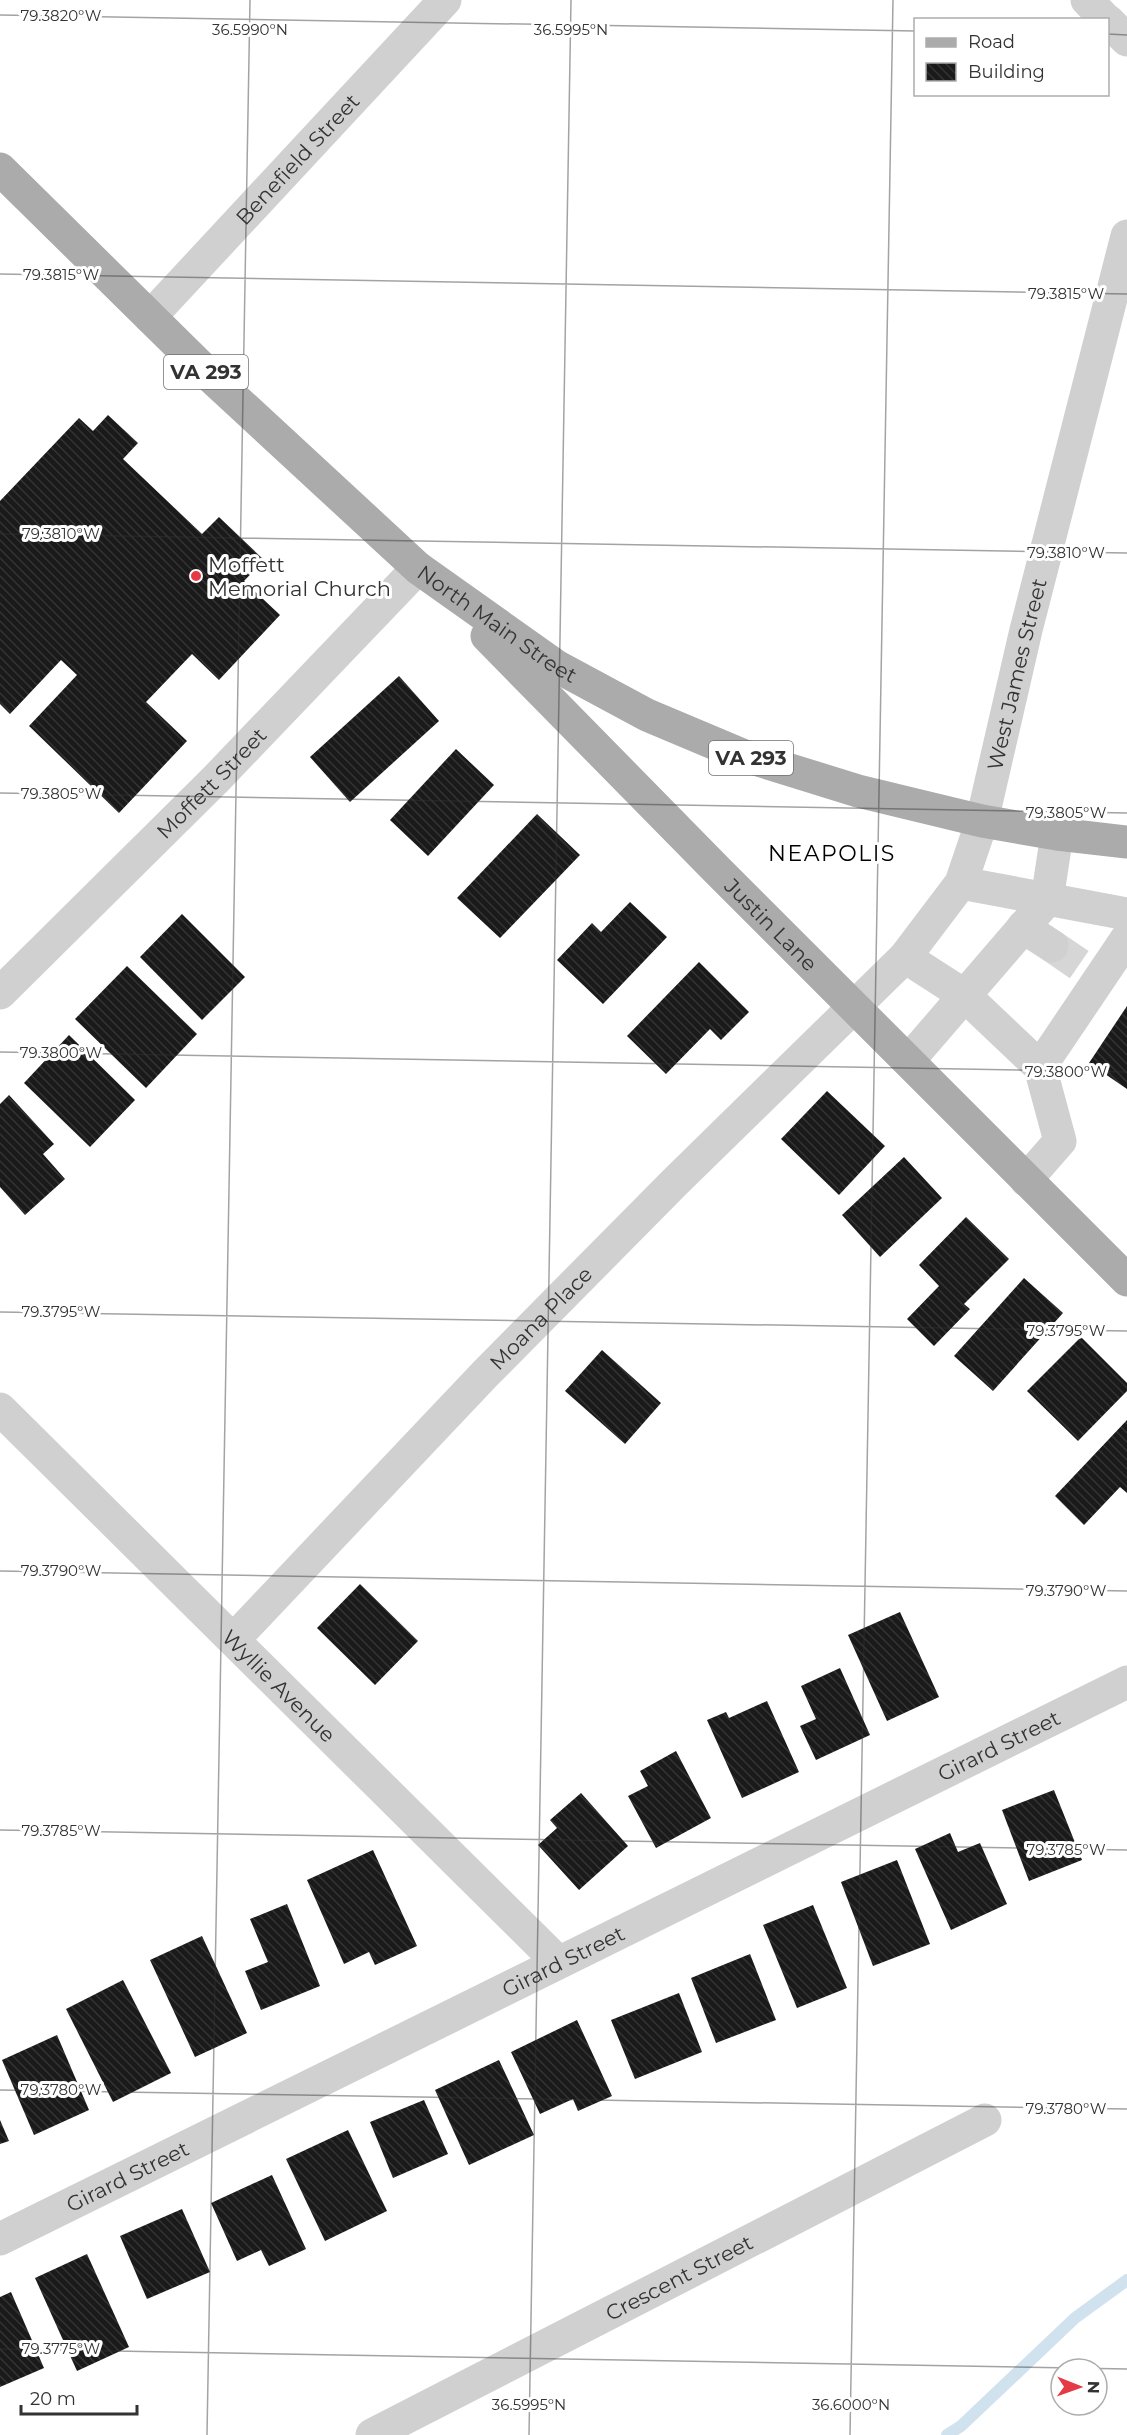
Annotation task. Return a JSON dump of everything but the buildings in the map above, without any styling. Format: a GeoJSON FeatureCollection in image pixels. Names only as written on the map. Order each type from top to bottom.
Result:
{"type":"FeatureCollection","features":[{"type":"Feature","properties":{"kind":"main road","name":"North Main Street"},"geometry":{"type":"LineString","coordinates":[[0,169],[150,317],[418,567],[556,666],[647,715],[742,755],[858,791],[982,821],[1057,834],[1127,842]]}},
{"type":"Feature","properties":{"kind":"main road","name":"Justin Lane"},"geometry":{"type":"LineString","coordinates":[[418,567],[580,729],[718,872],[856,1007],[1127,1280]]}},
{"type":"Feature","properties":{"kind":"street","name":"Benefield Street"},"geometry":{"type":"LineString","coordinates":[[150,317],[445,0]]}},
{"type":"Feature","properties":{"kind":"street"},"geometry":{"type":"LineString","coordinates":[[1087,0],[1105,18]]}},
{"type":"Feature","properties":{"kind":"street"},"geometry":{"type":"LineString","coordinates":[[1109,22],[1127,40]]}},
{"type":"Feature","properties":{"kind":"street","name":"West James Street"},"geometry":{"type":"LineString","coordinates":[[856,1007],[905,957],[961,884],[982,821],[1029,618],[1127,236]]}},
{"type":"Feature","properties":{"kind":"street","name":"Moffett Street"},"geometry":{"type":"LineString","coordinates":[[0,993],[215,780],[418,567]]}},
{"type":"Feature","properties":{"kind":"street"},"geometry":{"type":"LineString","coordinates":[[909,1060],[1047,900],[1057,834]]}},
{"type":"Feature","properties":{"kind":"street"},"geometry":{"type":"LineString","coordinates":[[961,884],[1127,914]]}},
{"type":"Feature","properties":{"kind":"street"},"geometry":{"type":"LineString","coordinates":[[1023,927],[1052,946]]}},
{"type":"Feature","properties":{"kind":"street"},"geometry":{"type":"LineString","coordinates":[[1040,1067],[1093,974],[1127,938]]}},
{"type":"Feature","properties":{"kind":"street"},"geometry":{"type":"LineString","coordinates":[[905,957],[964,995],[1040,1067],[1060,1141],[1026,1180]]}},
{"type":"Feature","properties":{"kind":"street","name":"Moana Place"},"geometry":{"type":"LineString","coordinates":[[234,1639],[485,1374],[675,1182],[856,1007]]}},
{"type":"Feature","properties":{"kind":"street","name":"Wyllie Avenue"},"geometry":{"type":"LineString","coordinates":[[0,1409],[558,1962]]}},
{"type":"Feature","properties":{"kind":"street","name":"Girard Street"},"geometry":{"type":"LineString","coordinates":[[0,2239],[1127,1682]]}},
{"type":"Feature","properties":{"kind":"street","name":"Crescent Street"},"geometry":{"type":"LineString","coordinates":[[372,2435],[985,2120]]}},
{"type":"Feature","properties":{"kind":"waterway"},"geometry":{"type":"LineString","coordinates":[[947,2435],[961,2426],[1075,2318],[1127,2280]]}},
{"type":"Feature","properties":{"kind":"tunnel"},"geometry":{"type":"LineString","coordinates":[[1052,946],[1087,970]]}},
{"type":"Feature","properties":{"kind":"place","name":"Moffett Memorial Church"},"geometry":{"type":"Point","coordinates":[196,576]}},
{"type":"Feature","properties":{"kind":"district","name":"NEAPOLIS"},"geometry":{"type":"Point","coordinates":[832,853]}}]}
